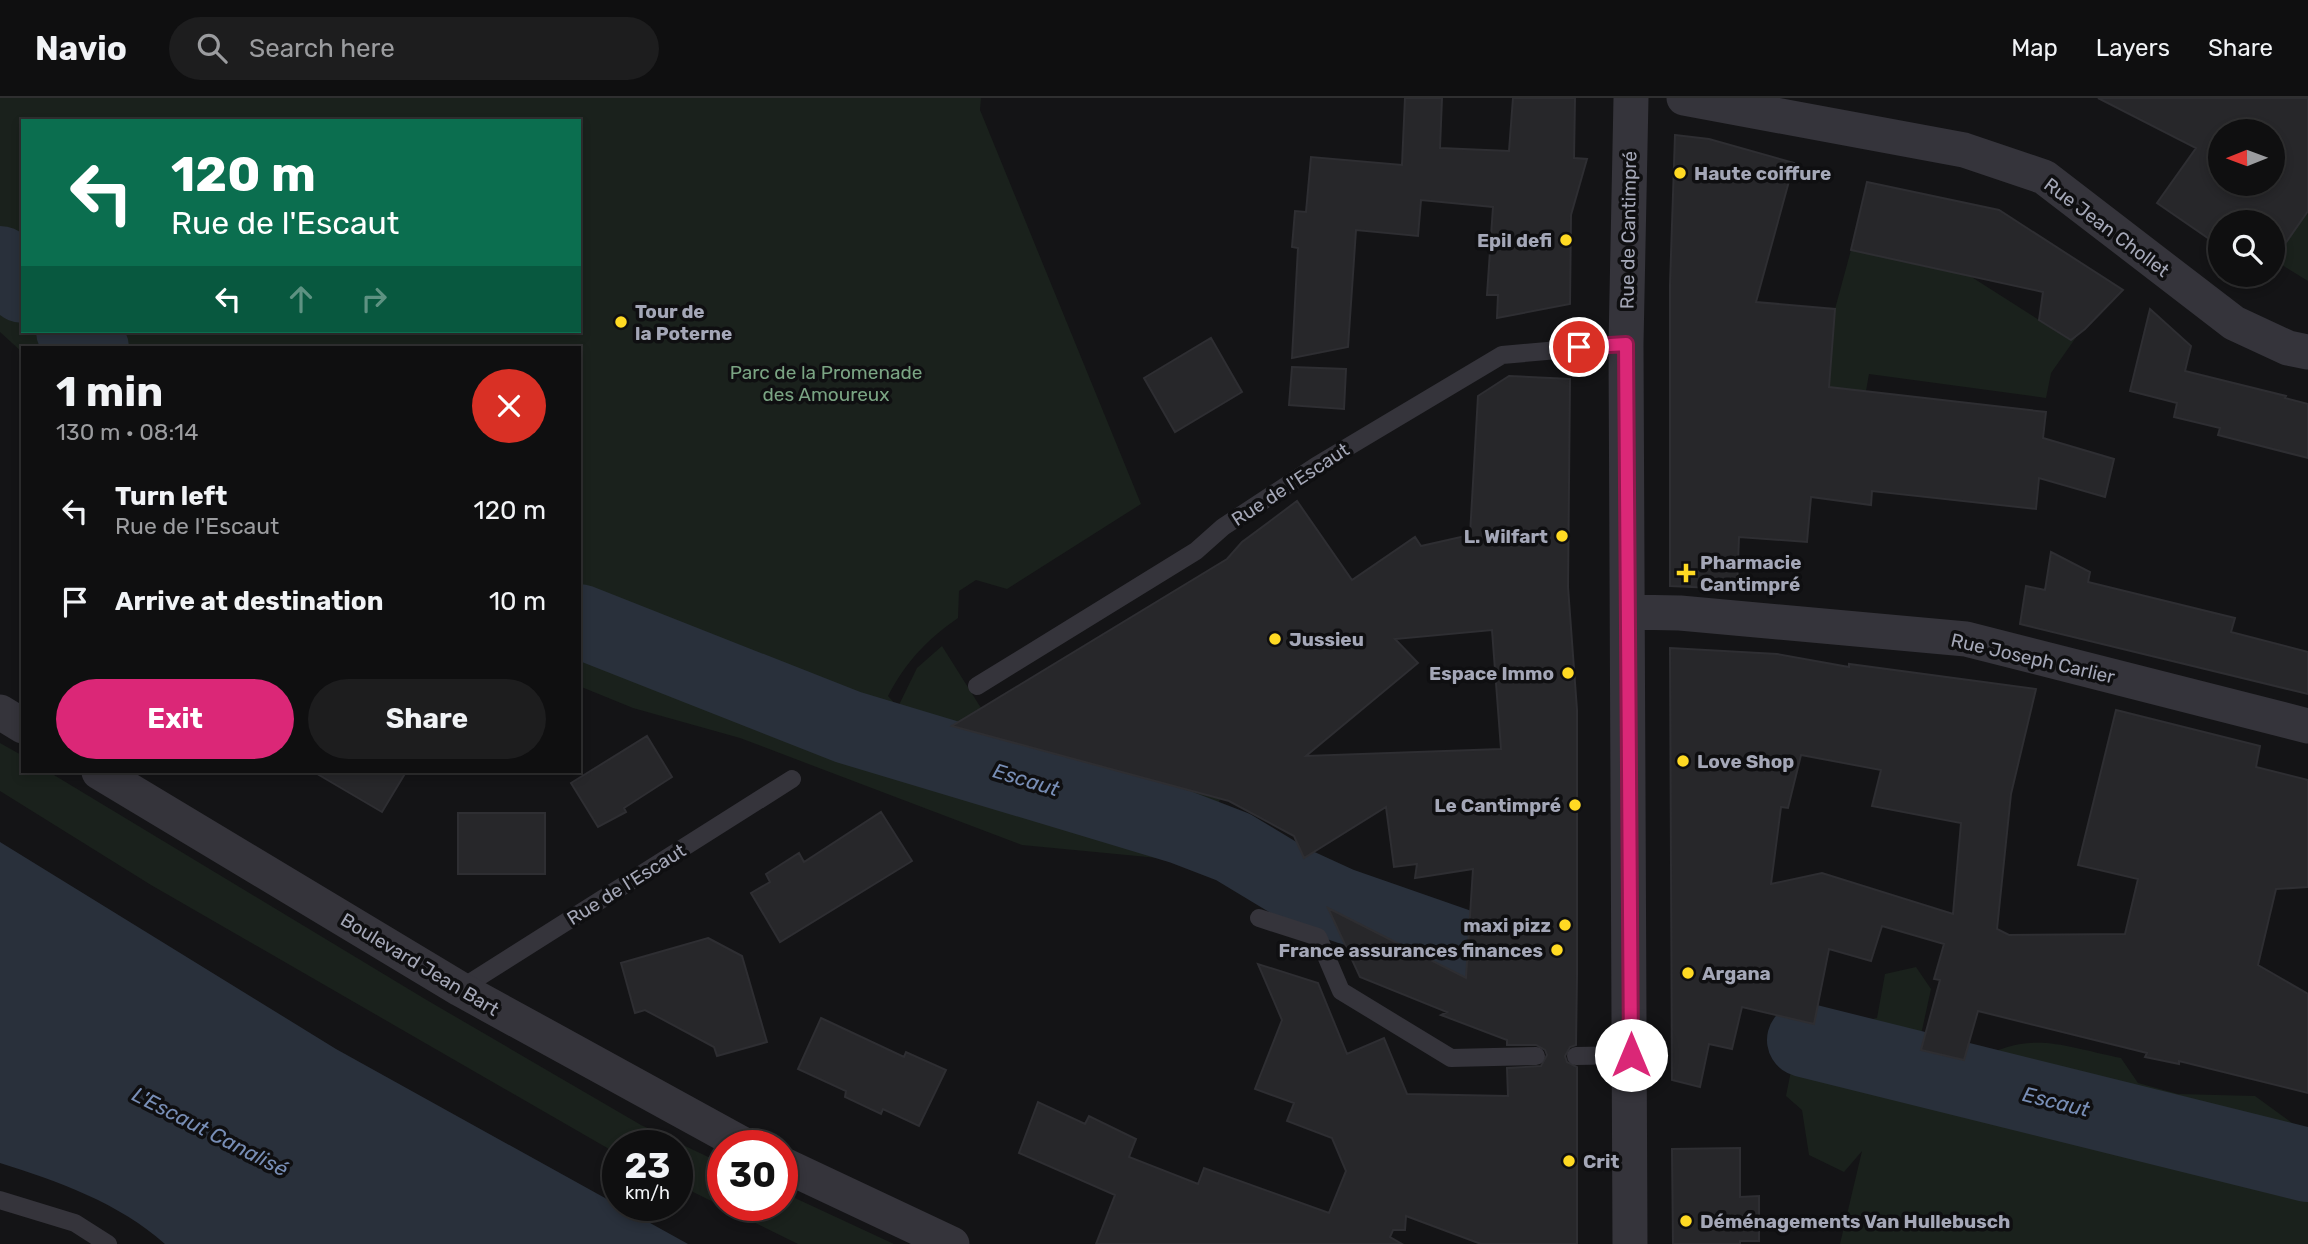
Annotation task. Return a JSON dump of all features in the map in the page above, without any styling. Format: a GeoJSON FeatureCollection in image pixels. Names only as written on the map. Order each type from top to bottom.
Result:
{"type":"FeatureCollection","features":[{"type":"Feature","properties":{"kind":"street","name":"Rue de Cantimpré"},"geometry":{"type":"LineString","coordinates":[[1630,1244],[1626,344],[1631,98]]}},
{"type":"Feature","properties":{"kind":"street","name":"Rue Jean Chollet"},"geometry":{"type":"LineString","coordinates":[[1684,98],[1964,150],[2044,177],[2234,323],[2288,348],[2308,352]]}},
{"type":"Feature","properties":{"kind":"street","name":"Rue Joseph Carlier"},"geometry":{"type":"LineString","coordinates":[[1628,612],[1680,613],[1966,639],[2308,726]]}},
{"type":"Feature","properties":{"kind":"street"},"geometry":{"type":"LineString","coordinates":[[0,712],[21,725]]}},
{"type":"Feature","properties":{"kind":"street","name":"Boulevard Jean Bart"},"geometry":{"type":"LineString","coordinates":[[101,773],[460,989],[717,1130]]}},
{"type":"Feature","properties":{"kind":"street"},"geometry":{"type":"LineString","coordinates":[[798,1172],[952,1244]]}},
{"type":"Feature","properties":{"kind":"lane","name":"Rue de l'Escaut"},"geometry":{"type":"LineString","coordinates":[[977,686],[1196,551],[1223,527],[1316,466],[1502,355],[1626,344]]}},
{"type":"Feature","properties":{"kind":"lane","name":"Rue de l'Escaut"},"geometry":{"type":"LineString","coordinates":[[460,989],[792,779]]}},
{"type":"Feature","properties":{"kind":"lane"},"geometry":{"type":"LineString","coordinates":[[1259,918],[1318,937],[1341,991],[1451,1058],[1536,1056]]}},
{"type":"Feature","properties":{"kind":"lane"},"geometry":{"type":"LineString","coordinates":[[1576,1056],[1631,1055]]}},
{"type":"Feature","properties":{"kind":"lane"},"geometry":{"type":"LineString","coordinates":[[0,1200],[75,1223],[108,1244]]}},
{"type":"Feature","properties":{"kind":"green space","name":"Parc de la Promenade des Amoureux"},"geometry":{"type":"Polygon","coordinates":[[[0,98],[981,98],[980,110],[1141,504],[1007,589],[976,580],[959,591],[958,618],[918,652],[888,696],[898,707],[917,668],[942,646],[981,708],[954,726],[1220,799],[1200,862],[1022,845],[740,738],[633,708],[581,687],[581,346],[21,346],[21,351],[0,332],[0,98]]]}},
{"type":"Feature","properties":{"kind":"green space"},"geometry":{"type":"Polygon","coordinates":[[[2308,211],[2308,281],[2285,267],[2285,244],[2308,211]]]}},
{"type":"Feature","properties":{"kind":"green space"},"geometry":{"type":"Polygon","coordinates":[[[1851,250],[1970,276],[2064,336],[2069,331],[2077,336],[2051,373],[2046,398],[1869,374],[1866,391],[1829,387],[1835,309],[1851,250]]]}},
{"type":"Feature","properties":{"kind":"green space"},"geometry":{"type":"Polygon","coordinates":[[[0,743],[21,755],[21,773],[51,773],[425,999],[652,1130],[602,1130],[602,1145],[151,885],[0,791],[0,743]]]}},
{"type":"Feature","properties":{"kind":"green space"},"geometry":{"type":"Polygon","coordinates":[[[1916,967],[1931,989],[1917,1053],[1968,1066],[2008,1047],[2026,1043],[2060,1045],[2121,1058],[2138,1083],[2178,1094],[2255,1096],[2292,1123],[2308,1145],[2308,1244],[1840,1244],[1862,1151],[1844,1172],[1809,1155],[1802,1110],[1786,1096],[1794,1056],[1831,1029],[1877,1018],[1885,974],[1916,967]],[[1902,1082],[1900,1088],[1987,1109],[1976,1100],[1902,1082]]]}},
{"type":"Feature","properties":{"kind":"green space"},"geometry":{"type":"Polygon","coordinates":[[[693,1150],[707,1156],[707,1199],[693,1192],[693,1150]]]}},
{"type":"Feature","properties":{"kind":"green space"},"geometry":{"type":"Polygon","coordinates":[[[798,1199],[894,1244],[798,1244],[752,1221],[798,1221],[798,1199]]]}},
{"type":"Feature","properties":{"kind":"water","name":"L'Escaut Canalisé"},"geometry":{"type":"Polygon","coordinates":[[[0,842],[336,1049],[602,1196],[602,1221],[646,1221],[688,1244],[165,1244],[147,1229],[108,1205],[44,1177],[0,1163],[0,842]]]}},
{"type":"Feature","properties":{"kind":"building"},"geometry":{"type":"Polygon","coordinates":[[[1405,98],[1442,98],[1440,148],[1509,151],[1513,98],[1575,98],[1574,158],[1587,159],[1571,215],[1570,304],[1497,318],[1498,295],[1487,295],[1493,207],[1421,200],[1418,236],[1356,230],[1348,347],[1292,358],[1298,248],[1292,247],[1295,211],[1306,212],[1311,157],[1402,165],[1405,98]]]}},
{"type":"Feature","properties":{"kind":"building"},"geometry":{"type":"Polygon","coordinates":[[[2098,98],[2308,98],[2308,211],[2285,244],[2285,210],[2208,210],[2208,238],[2157,203],[2196,148],[2098,98]]]}},
{"type":"Feature","properties":{"kind":"building"},"geometry":{"type":"Polygon","coordinates":[[[1675,135],[1709,139],[1794,163],[1756,302],[1835,309],[1829,387],[2046,412],[2043,438],[2114,459],[2105,497],[2039,478],[2036,509],[1872,491],[1871,505],[1811,497],[1807,542],[1739,537],[1737,589],[1670,586],[1670,285],[1675,135]]]}},
{"type":"Feature","properties":{"kind":"building"},"geometry":{"type":"Polygon","coordinates":[[[1867,182],[1999,210],[2123,290],[2071,340],[2039,320],[2043,292],[1851,250],[1867,182]]]}},
{"type":"Feature","properties":{"kind":"building"},"geometry":{"type":"Polygon","coordinates":[[[2150,309],[2191,346],[2185,371],[2308,404],[2308,458],[2218,435],[2220,428],[2174,417],[2177,403],[2130,391],[2150,309]]]}},
{"type":"Feature","properties":{"kind":"building"},"geometry":{"type":"Polygon","coordinates":[[[1211,338],[1242,392],[1175,432],[1144,378],[1211,338]]]}},
{"type":"Feature","properties":{"kind":"building"},"geometry":{"type":"Polygon","coordinates":[[[1292,367],[1346,369],[1344,409],[1289,405],[1292,367]]]}},
{"type":"Feature","properties":{"kind":"building"},"geometry":{"type":"Polygon","coordinates":[[[1509,376],[1570,379],[1568,587],[1577,710],[1577,975],[1576,1045],[1570,1047],[1565,1056],[1567,1062],[1577,1067],[1577,1244],[1481,1244],[1406,1216],[1405,1230],[1393,1230],[1390,1237],[1402,1244],[1096,1244],[1115,1195],[1019,1153],[1038,1102],[1085,1124],[1089,1116],[1136,1139],[1129,1157],[1198,1184],[1204,1168],[1329,1213],[1346,1171],[1332,1138],[1287,1121],[1294,1103],[1255,1089],[1282,1020],[1258,964],[1318,983],[1347,1054],[1384,1038],[1407,1094],[1508,1096],[1507,1068],[1541,1066],[1547,1055],[1545,1050],[1536,1045],[1507,1045],[1507,1040],[1441,1015],[1447,1012],[1360,977],[1328,908],[1466,978],[1473,869],[1415,878],[1417,864],[1394,867],[1386,807],[1304,858],[1294,836],[1229,801],[952,726],[1227,559],[1242,542],[1297,501],[1352,580],[1415,537],[1421,546],[1470,535],[1478,396],[1509,376]],[[1492,630],[1395,639],[1418,663],[1306,756],[1501,749],[1492,630]]]}},
{"type":"Feature","properties":{"kind":"building"},"geometry":{"type":"Polygon","coordinates":[[[2051,552],[2090,572],[2088,582],[2235,618],[2231,632],[2308,652],[2308,694],[2020,624],[2026,586],[2045,590],[2051,552]]]}},
{"type":"Feature","properties":{"kind":"building"},"geometry":{"type":"Polygon","coordinates":[[[1670,648],[1777,654],[1849,667],[1849,664],[2036,689],[2011,794],[1997,929],[2009,935],[2125,934],[2138,879],[2078,865],[2116,710],[2260,746],[2256,767],[2308,780],[2308,887],[2276,889],[2258,965],[2308,994],[2308,1093],[2179,1061],[2179,1064],[2145,1057],[2147,1053],[1978,1011],[1964,1060],[1921,1050],[1940,980],[1934,979],[1944,944],[1882,926],[1871,961],[1829,949],[1814,1024],[1742,1007],[1732,1049],[1709,1044],[1700,1087],[1672,1080],[1670,648]],[[1801,755],[1788,808],[1781,807],[1771,884],[1822,873],[1953,914],[1961,823],[1872,806],[1881,770],[1801,755]]]}},
{"type":"Feature","properties":{"kind":"building"},"geometry":{"type":"Polygon","coordinates":[[[647,736],[672,777],[624,808],[626,812],[598,827],[571,783],[647,736]]]}},
{"type":"Feature","properties":{"kind":"building"},"geometry":{"type":"Polygon","coordinates":[[[316,773],[405,773],[382,812],[316,773]]]}},
{"type":"Feature","properties":{"kind":"building"},"geometry":{"type":"Polygon","coordinates":[[[881,812],[912,861],[780,942],[751,893],[770,882],[766,874],[799,853],[804,862],[881,812]]]}},
{"type":"Feature","properties":{"kind":"building"},"geometry":{"type":"Polygon","coordinates":[[[458,813],[545,813],[545,874],[458,874],[458,813]]]}},
{"type":"Feature","properties":{"kind":"building"},"geometry":{"type":"Polygon","coordinates":[[[708,938],[742,956],[767,1042],[717,1056],[714,1047],[645,1010],[635,1013],[621,963],[708,938]]]}},
{"type":"Feature","properties":{"kind":"building"},"geometry":{"type":"Polygon","coordinates":[[[821,1018],[904,1057],[906,1052],[946,1070],[919,1126],[883,1109],[881,1114],[845,1097],[846,1091],[798,1069],[821,1018]]]}},
{"type":"Feature","properties":{"kind":"building"},"geometry":{"type":"Polygon","coordinates":[[[1740,1148],[1740,1197],[1759,1196],[1759,1241],[1740,1241],[1740,1244],[1673,1244],[1672,1149],[1740,1148]]]}},
{"type":"Feature","properties":{"kind":"waterway","name":"Escaut"},"geometry":{"type":"LineString","coordinates":[[0,263],[21,284]]}},
{"type":"Feature","properties":{"kind":"waterway","name":"Escaut"},"geometry":{"type":"LineString","coordinates":[[75,333],[90,346]]}},
{"type":"Feature","properties":{"kind":"waterway","name":"Escaut"},"geometry":{"type":"LineString","coordinates":[[581,622],[848,727],[1181,827],[1233,847],[1291,882],[1339,904],[1468,949]]}},
{"type":"Feature","properties":{"kind":"waterway","name":"Escaut"},"geometry":{"type":"LineString","coordinates":[[1804,1040],[2308,1165]]}},
{"type":"Feature","properties":{"kind":"place","name":"Haute coiffure"},"geometry":{"type":"Point","coordinates":[1680,173]}},
{"type":"Feature","properties":{"kind":"place","name":"Epil defi"},"geometry":{"type":"Point","coordinates":[1566,240]}},
{"type":"Feature","properties":{"kind":"place","name":"Tour de la Poterne"},"geometry":{"type":"Point","coordinates":[621,322]}},
{"type":"Feature","properties":{"kind":"place","name":"L. Wilfart"},"geometry":{"type":"Point","coordinates":[1562,536]}},
{"type":"Feature","properties":{"kind":"place","name":"Pharmacie Cantimpré"},"geometry":{"type":"Point","coordinates":[1686,573]}},
{"type":"Feature","properties":{"kind":"place","name":"Jussieu"},"geometry":{"type":"Point","coordinates":[1275,639]}},
{"type":"Feature","properties":{"kind":"place","name":"Espace Immo"},"geometry":{"type":"Point","coordinates":[1568,673]}},
{"type":"Feature","properties":{"kind":"place","name":"Love Shop"},"geometry":{"type":"Point","coordinates":[1683,761]}},
{"type":"Feature","properties":{"kind":"place","name":"Le Cantimpré"},"geometry":{"type":"Point","coordinates":[1575,805]}},
{"type":"Feature","properties":{"kind":"place","name":"maxi pizz"},"geometry":{"type":"Point","coordinates":[1565,925]}},
{"type":"Feature","properties":{"kind":"place","name":"France assurances finances"},"geometry":{"type":"Point","coordinates":[1557,950]}},
{"type":"Feature","properties":{"kind":"place","name":"Argana"},"geometry":{"type":"Point","coordinates":[1688,973]}},
{"type":"Feature","properties":{"kind":"place","name":"Crit"},"geometry":{"type":"Point","coordinates":[1569,1161]}},
{"type":"Feature","properties":{"kind":"place","name":"Déménagements Van Hullebusch"},"geometry":{"type":"Point","coordinates":[1686,1221]}},
{"type":"Feature","properties":{"kind":"route"},"geometry":{"type":"LineString","coordinates":[[1579,347],[1626,344],[1631,1055]]}}]}
